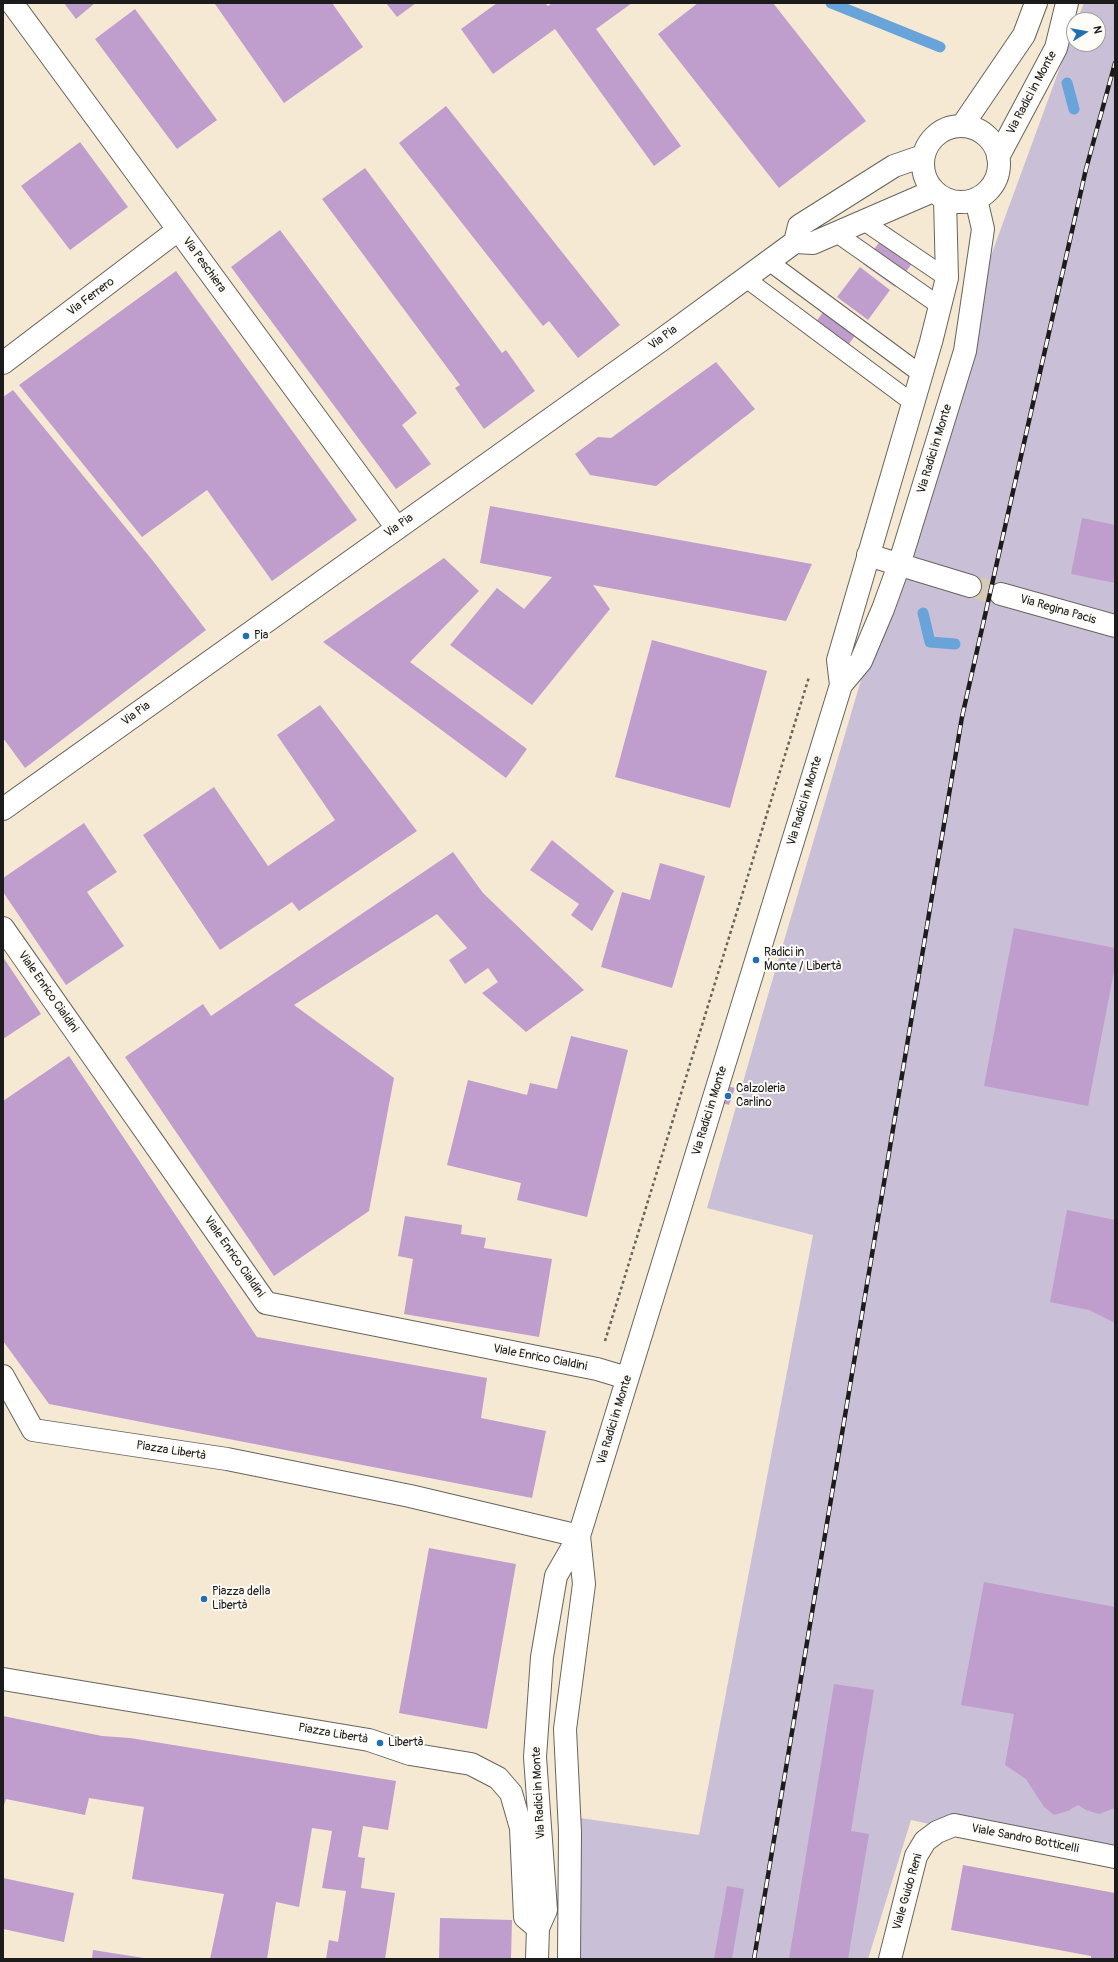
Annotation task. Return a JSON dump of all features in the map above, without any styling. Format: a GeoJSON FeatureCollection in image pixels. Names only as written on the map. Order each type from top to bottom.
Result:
{"type":"FeatureCollection","features":[{"type":"Feature","properties":{"kind":"street","name":"Via Peschiera"},"geometry":{"type":"LineString","coordinates":[[12,3],[397,528]]}},
{"type":"Feature","properties":{"kind":"street"},"geometry":{"type":"LineString","coordinates":[[976,199],[955,202],[939,195],[863,221],[813,243],[795,242],[799,226],[894,166],[923,156],[928,144],[937,135],[948,128],[962,126],[1024,34],[1036,3]]}},
{"type":"Feature","properties":{"kind":"street","name":"Via Radici in Monte"},"geometry":{"type":"LineString","coordinates":[[998,157],[1056,48],[1067,3]]}},
{"type":"Feature","properties":{"kind":"street","name":"Via Radici in Monte"},"geometry":{"type":"LineString","coordinates":[[537,1959],[538,1928],[546,1910],[535,1757],[542,1657],[556,1576],[579,1536],[841,685],[861,661],[884,609],[965,351],[983,229],[976,199],[994,184],[999,166],[995,148],[984,134],[962,126]]}},
{"type":"Feature","properties":{"kind":"street","name":"Via Radici in Monte"},"geometry":{"type":"LineString","coordinates":[[841,685],[838,660],[913,403],[947,278],[939,195],[925,178],[923,156]]}},
{"type":"Feature","properties":{"kind":"street","name":"Via Ferrero"},"geometry":{"type":"LineString","coordinates":[[3,363],[178,230]]}},
{"type":"Feature","properties":{"kind":"street","name":"Via Pia"},"geometry":{"type":"LineString","coordinates":[[3,809],[795,242]]}},
{"type":"Feature","properties":{"kind":"street"},"geometry":{"type":"LineString","coordinates":[[868,555],[970,586]]}},
{"type":"Feature","properties":{"kind":"street","name":"Via Regina Pacis"},"geometry":{"type":"LineString","coordinates":[[1001,594],[1115,626]]}},
{"type":"Feature","properties":{"kind":"street","name":"Viale Enrico Cialdini"},"geometry":{"type":"LineString","coordinates":[[3,928],[266,1303],[597,1369],[628,1378]]}},
{"type":"Feature","properties":{"kind":"street","name":"Piazza Libertà"},"geometry":{"type":"LineString","coordinates":[[3,1376],[33,1430],[227,1459],[410,1496],[579,1536]]}},
{"type":"Feature","properties":{"kind":"street","name":"Via Radici in Monte"},"geometry":{"type":"LineString","coordinates":[[569,1959],[570,1832],[565,1729],[584,1584],[579,1536]]}},
{"type":"Feature","properties":{"kind":"street","name":"Piazza Libertà"},"geometry":{"type":"LineString","coordinates":[[3,1679],[369,1740],[410,1754],[471,1764],[498,1778],[511,1793],[521,1828],[525,1917],[538,1928]]}},
{"type":"Feature","properties":{"kind":"street","name":"Viale Sandro Botticelli"},"geometry":{"type":"LineString","coordinates":[[937,1832],[954,1825],[1115,1857]]}},
{"type":"Feature","properties":{"kind":"street","name":"Viale Guido Reni"},"geometry":{"type":"LineString","coordinates":[[890,1959],[916,1856],[925,1841],[937,1832]]}},
{"type":"Feature","properties":{"kind":"lane"},"geometry":{"type":"LineString","coordinates":[[863,221],[947,278]]}},
{"type":"Feature","properties":{"kind":"lane"},"geometry":{"type":"LineString","coordinates":[[836,233],[940,306]]}},
{"type":"Feature","properties":{"kind":"lane"},"geometry":{"type":"LineString","coordinates":[[768,261],[921,374]]}},
{"type":"Feature","properties":{"kind":"lane"},"geometry":{"type":"LineString","coordinates":[[745,278],[913,403]]}},
{"type":"Feature","properties":{"kind":"path"},"geometry":{"type":"LineString","coordinates":[[597,1369],[809,676]]}},
{"type":"Feature","properties":{"kind":"shaded area"},"geometry":{"type":"Polygon","coordinates":[[[1084,3],[1115,3],[1115,1864],[911,1820],[868,1959],[580,1959],[580,1818],[699,1835],[813,1235],[707,1208],[768,995],[967,321],[1066,51],[1106,52],[1106,12],[1080,12],[1084,3]]]}},
{"type":"Feature","properties":{"kind":"building"},"geometry":{"type":"Polygon","coordinates":[[[64,3],[95,3],[76,19],[64,3]]]}},
{"type":"Feature","properties":{"kind":"building"},"geometry":{"type":"Polygon","coordinates":[[[332,3],[363,47],[284,103],[215,4],[332,3]]]}},
{"type":"Feature","properties":{"kind":"building"},"geometry":{"type":"Polygon","coordinates":[[[386,3],[416,3],[397,17],[386,3]]]}},
{"type":"Feature","properties":{"kind":"building"},"geometry":{"type":"Polygon","coordinates":[[[497,3],[545,3],[548,6],[552,3],[632,3],[596,29],[681,146],[654,166],[555,29],[493,74],[461,29],[497,3]]]}},
{"type":"Feature","properties":{"kind":"building"},"geometry":{"type":"Polygon","coordinates":[[[698,3],[773,3],[866,121],[779,188],[658,34],[698,3]]]}},
{"type":"Feature","properties":{"kind":"building"},"geometry":{"type":"Polygon","coordinates":[[[135,9],[217,120],[177,149],[95,39],[135,9]]]}},
{"type":"Feature","properties":{"kind":"building"},"geometry":{"type":"Polygon","coordinates":[[[446,106],[620,325],[578,358],[549,321],[543,326],[399,143],[446,106]]]}},
{"type":"Feature","properties":{"kind":"building"},"geometry":{"type":"Polygon","coordinates":[[[80,142],[128,207],[70,250],[21,186],[80,142]]]}},
{"type":"Feature","properties":{"kind":"building"},"geometry":{"type":"Polygon","coordinates":[[[365,168],[502,353],[506,350],[535,391],[484,429],[455,388],[460,385],[322,199],[365,168]]]}},
{"type":"Feature","properties":{"kind":"building"},"geometry":{"type":"Polygon","coordinates":[[[890,228],[921,251],[895,287],[863,264],[890,228]]]}},
{"type":"Feature","properties":{"kind":"building"},"geometry":{"type":"Polygon","coordinates":[[[280,230],[417,413],[402,425],[431,464],[396,489],[231,267],[280,230]]]}},
{"type":"Feature","properties":{"kind":"building"},"geometry":{"type":"Polygon","coordinates":[[[860,267],[890,290],[868,320],[837,297],[860,267]]]}},
{"type":"Feature","properties":{"kind":"building"},"geometry":{"type":"Polygon","coordinates":[[[176,271],[357,520],[272,581],[207,490],[142,537],[19,385],[176,271]]]}},
{"type":"Feature","properties":{"kind":"building"},"geometry":{"type":"Polygon","coordinates":[[[832,300],[864,323],[839,358],[807,334],[832,300]]]}},
{"type":"Feature","properties":{"kind":"building"},"geometry":{"type":"Polygon","coordinates":[[[716,362],[755,409],[656,486],[590,475],[575,454],[598,437],[611,438],[716,362]]]}},
{"type":"Feature","properties":{"kind":"building"},"geometry":{"type":"Polygon","coordinates":[[[13,390],[153,561],[206,630],[25,768],[3,738],[3,397],[13,390]]]}},
{"type":"Feature","properties":{"kind":"building"},"geometry":{"type":"Polygon","coordinates":[[[490,506],[812,564],[786,621],[593,585],[610,609],[532,705],[450,645],[497,588],[524,609],[552,577],[480,563],[490,506]]]}},
{"type":"Feature","properties":{"kind":"building"},"geometry":{"type":"Polygon","coordinates":[[[1082,518],[1115,525],[1115,583],[1071,574],[1082,518]]]}},
{"type":"Feature","properties":{"kind":"building"},"geometry":{"type":"Polygon","coordinates":[[[444,558],[479,591],[410,662],[527,749],[506,778],[323,642],[444,558]]]}},
{"type":"Feature","properties":{"kind":"building"},"geometry":{"type":"Polygon","coordinates":[[[652,640],[767,671],[730,808],[615,777],[652,640]]]}},
{"type":"Feature","properties":{"kind":"building"},"geometry":{"type":"Polygon","coordinates":[[[320,705],[417,831],[299,911],[292,902],[220,950],[143,835],[214,787],[268,866],[335,820],[277,735],[320,705]]]}},
{"type":"Feature","properties":{"kind":"building"},"geometry":{"type":"Polygon","coordinates":[[[84,823],[117,872],[87,892],[124,946],[66,985],[3,892],[3,878],[84,823]]]}},
{"type":"Feature","properties":{"kind":"building"},"geometry":{"type":"Polygon","coordinates":[[[552,840],[614,891],[592,931],[571,915],[579,904],[530,870],[552,840]]]}},
{"type":"Feature","properties":{"kind":"building"},"geometry":{"type":"Polygon","coordinates":[[[453,852],[483,893],[584,990],[526,1032],[482,993],[498,982],[488,968],[465,984],[449,960],[467,948],[437,914],[294,1005],[394,1078],[369,1211],[274,1276],[125,1057],[203,1004],[211,1016],[453,852]]]}},
{"type":"Feature","properties":{"kind":"building"},"geometry":{"type":"Polygon","coordinates":[[[660,863],[705,876],[672,988],[601,967],[622,892],[650,900],[660,863]]]}},
{"type":"Feature","properties":{"kind":"building"},"geometry":{"type":"Polygon","coordinates":[[[1014,928],[1115,948],[1115,966],[1088,1106],[984,1086],[1014,928]]]}},
{"type":"Feature","properties":{"kind":"building"},"geometry":{"type":"Polygon","coordinates":[[[3,957],[41,1014],[3,1039],[3,957]]]}},
{"type":"Feature","properties":{"kind":"building"},"geometry":{"type":"Polygon","coordinates":[[[571,1036],[628,1050],[587,1217],[517,1200],[521,1183],[447,1165],[468,1080],[527,1095],[530,1083],[557,1089],[571,1036]]]}},
{"type":"Feature","properties":{"kind":"building"},"geometry":{"type":"Polygon","coordinates":[[[69,1056],[257,1337],[487,1378],[481,1418],[546,1431],[532,1498],[49,1404],[3,1341],[3,1101],[69,1056]]]}},
{"type":"Feature","properties":{"kind":"building","name":"Calzoleria Carlino"},"geometry":{"type":"Polygon","coordinates":[[[727,1086],[735,1088],[729,1105],[722,1103],[727,1086]]]}},
{"type":"Feature","properties":{"kind":"building"},"geometry":{"type":"Polygon","coordinates":[[[1067,1210],[1115,1220],[1115,1323],[1089,1310],[1050,1302],[1067,1210]]]}},
{"type":"Feature","properties":{"kind":"building"},"geometry":{"type":"Polygon","coordinates":[[[405,1216],[462,1225],[461,1234],[486,1238],[484,1248],[552,1259],[539,1337],[404,1314],[413,1259],[398,1256],[405,1216]]]}},
{"type":"Feature","properties":{"kind":"building"},"geometry":{"type":"Polygon","coordinates":[[[429,1548],[516,1564],[487,1729],[399,1713],[429,1548]]]}},
{"type":"Feature","properties":{"kind":"building"},"geometry":{"type":"Polygon","coordinates":[[[984,1582],[1115,1607],[1115,1808],[1099,1814],[1086,1810],[1078,1805],[1068,1811],[1054,1815],[1044,1807],[1026,1779],[1005,1765],[1014,1714],[961,1705],[984,1582]]]}},
{"type":"Feature","properties":{"kind":"building"},"geometry":{"type":"Polygon","coordinates":[[[834,1684],[874,1690],[851,1831],[869,1834],[848,1959],[789,1959],[834,1684]]]}},
{"type":"Feature","properties":{"kind":"building"},"geometry":{"type":"Polygon","coordinates":[[[3,1716],[102,1736],[130,1738],[396,1781],[388,1830],[363,1826],[358,1857],[365,1858],[361,1888],[395,1893],[385,1959],[326,1959],[329,1940],[338,1942],[346,1891],[322,1888],[332,1831],[312,1828],[299,1907],[276,1902],[267,1959],[210,1959],[224,1894],[132,1879],[144,1807],[89,1798],[85,1815],[6,1799],[3,1808],[3,1716]]]}},
{"type":"Feature","properties":{"kind":"building"},"geometry":{"type":"Polygon","coordinates":[[[963,1865],[1115,1893],[1115,1959],[1091,1959],[1091,1956],[951,1930],[963,1865]]]}},
{"type":"Feature","properties":{"kind":"building"},"geometry":{"type":"Polygon","coordinates":[[[3,1878],[74,1893],[64,1942],[3,1929],[3,1878]]]}},
{"type":"Feature","properties":{"kind":"building"},"geometry":{"type":"Polygon","coordinates":[[[727,1886],[744,1889],[732,1959],[714,1959],[727,1886]]]}},
{"type":"Feature","properties":{"kind":"building"},"geometry":{"type":"Polygon","coordinates":[[[440,1918],[512,1920],[511,1959],[439,1959],[440,1918]]]}},
{"type":"Feature","properties":{"kind":"building"},"geometry":{"type":"Polygon","coordinates":[[[93,1950],[144,1958],[144,1959],[92,1959],[93,1950]]]}},
{"type":"Feature","properties":{"kind":"waterway"},"geometry":{"type":"LineString","coordinates":[[831,3],[940,47]]}},
{"type":"Feature","properties":{"kind":"waterway"},"geometry":{"type":"LineString","coordinates":[[1067,83],[1074,109]]}},
{"type":"Feature","properties":{"kind":"waterway"},"geometry":{"type":"LineString","coordinates":[[923,613],[930,642],[955,644]]}},
{"type":"Feature","properties":{"kind":"tunnel"},"geometry":{"type":"LineString","coordinates":[[970,586],[1001,594]]}},
{"type":"Feature","properties":{"kind":"railway"},"geometry":{"type":"LineString","coordinates":[[754,1959],[962,717],[1086,169],[1115,63]]}},
{"type":"Feature","properties":{"kind":"place","name":"Pia"},"geometry":{"type":"Point","coordinates":[246,636]}},
{"type":"Feature","properties":{"kind":"place","name":"Radici in Monte / Libertà"},"geometry":{"type":"Point","coordinates":[756,960]}},
{"type":"Feature","properties":{"kind":"place","name":"Calzoleria Carlino"},"geometry":{"type":"Point","coordinates":[728,1096]}},
{"type":"Feature","properties":{"kind":"place","name":"Piazza della Libertà"},"geometry":{"type":"Point","coordinates":[204,1599]}},
{"type":"Feature","properties":{"kind":"place","name":"Libertà"},"geometry":{"type":"Point","coordinates":[380,1743]}}]}
